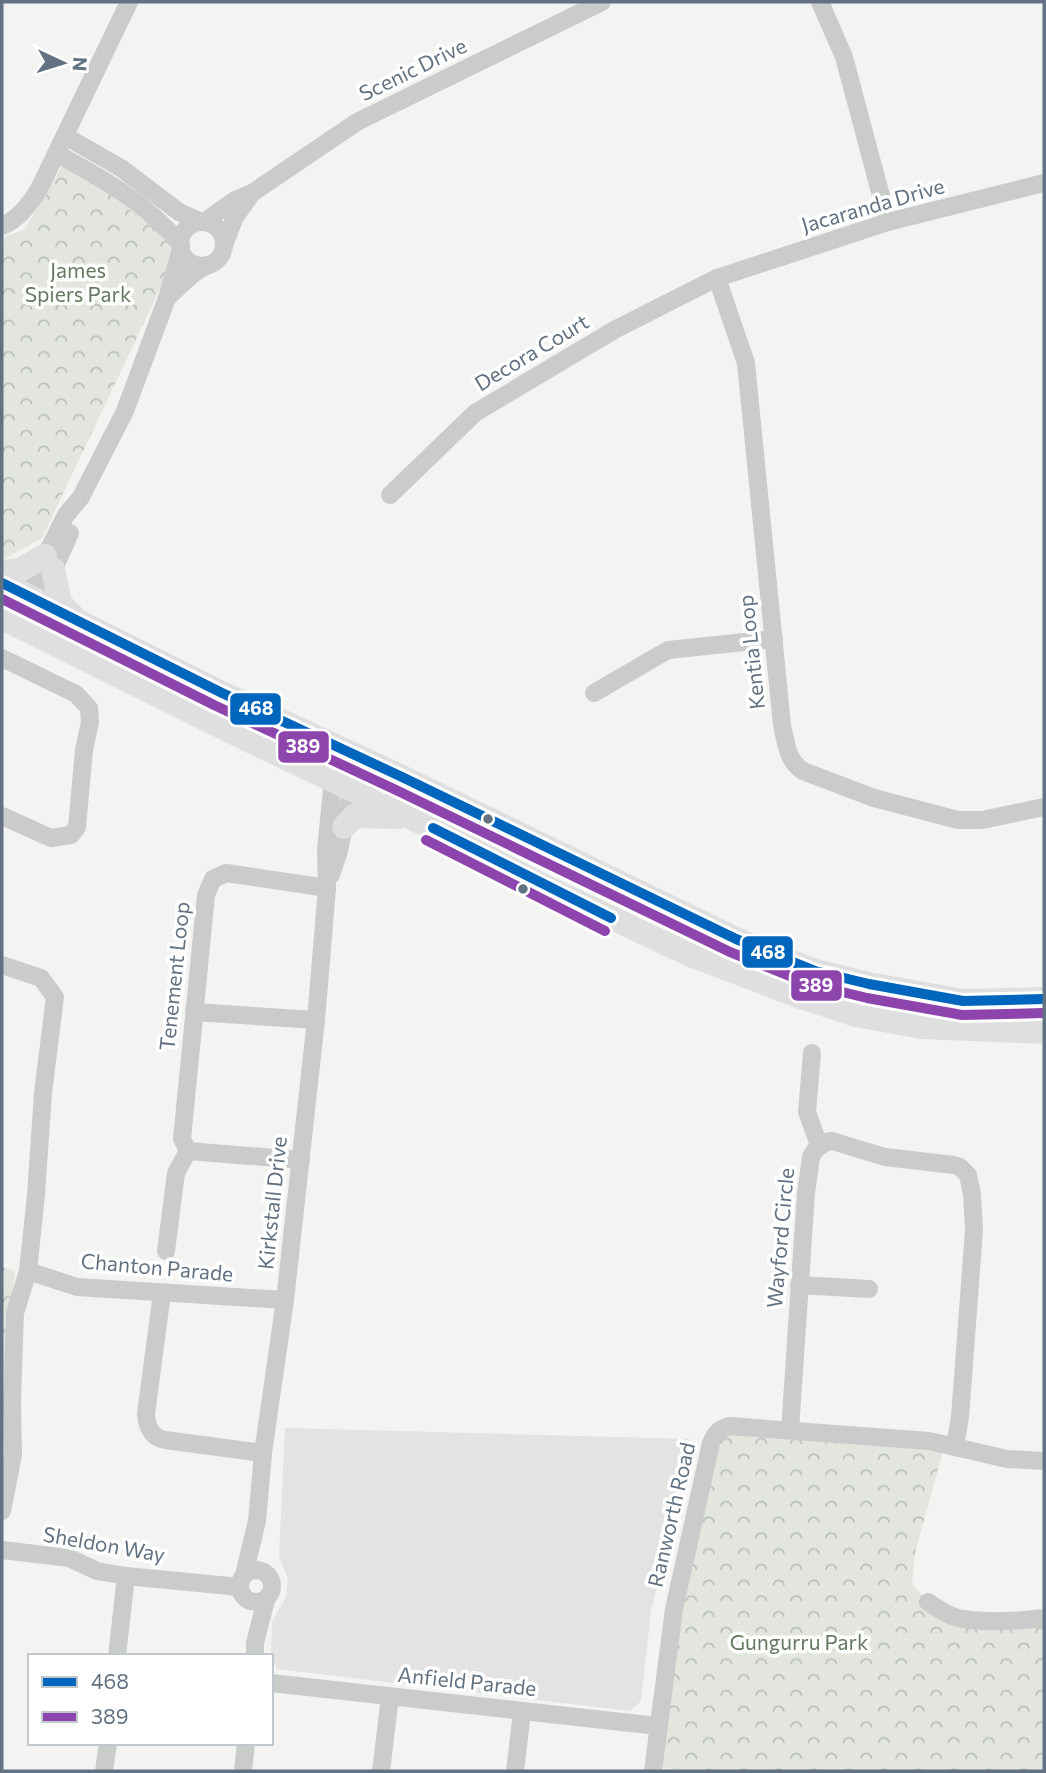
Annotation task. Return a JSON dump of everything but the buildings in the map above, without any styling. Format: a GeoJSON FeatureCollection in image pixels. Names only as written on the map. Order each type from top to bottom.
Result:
{"type":"FeatureCollection","features":[{"type":"Feature","properties":{"kind":"highway"},"geometry":{"type":"LineString","coordinates":[[2,572],[49,563],[60,603],[76,620]]}},
{"type":"Feature","properties":{"kind":"highway"},"geometry":{"type":"LineString","coordinates":[[2,583],[220,692],[736,939],[815,971],[963,1001],[1044,999]]}},
{"type":"Feature","properties":{"kind":"highway"},"geometry":{"type":"LineString","coordinates":[[11,623],[416,820],[536,883],[688,954],[856,1015],[922,1027],[1044,1032]]}},
{"type":"Feature","properties":{"kind":"highway"},"geometry":{"type":"LineString","coordinates":[[344,827],[354,816],[416,820]]}},
{"type":"Feature","properties":{"kind":"street"},"geometry":{"type":"LineString","coordinates":[[2,226],[31,203],[129,2]]}},
{"type":"Feature","properties":{"kind":"street","name":"Scenic Drive"},"geometry":{"type":"LineString","coordinates":[[203,222],[235,200],[252,193],[357,122],[602,2]]}},
{"type":"Feature","properties":{"kind":"street"},"geometry":{"type":"LineString","coordinates":[[820,2],[844,57],[888,222]]}},
{"type":"Feature","properties":{"kind":"street"},"geometry":{"type":"LineString","coordinates":[[65,136],[121,168],[179,212],[219,230],[224,245],[219,258],[193,274],[167,298]]}},
{"type":"Feature","properties":{"kind":"street"},"geometry":{"type":"LineString","coordinates":[[57,153],[111,183],[167,227],[191,262],[206,265]]}},
{"type":"Feature","properties":{"kind":"street","name":"Jacaranda Drive"},"geometry":{"type":"LineString","coordinates":[[717,278],[888,222],[1044,183]]}},
{"type":"Feature","properties":{"kind":"street","name":"Scenic Drive"},"geometry":{"type":"LineString","coordinates":[[224,245],[235,217],[252,193]]}},
{"type":"Feature","properties":{"kind":"street"},"geometry":{"type":"LineString","coordinates":[[11,623],[33,597],[49,563],[77,519],[81,497],[125,411],[167,298],[185,231],[194,224],[203,222]]}},
{"type":"Feature","properties":{"kind":"street","name":"Decora Court"},"geometry":{"type":"LineString","coordinates":[[390,495],[475,413],[615,329],[717,278]]}},
{"type":"Feature","properties":{"kind":"street","name":"Kentia Loop"},"geometry":{"type":"LineString","coordinates":[[717,278],[746,363],[782,725],[789,756],[803,771],[874,798],[958,820],[982,820],[1044,807]]}},
{"type":"Feature","properties":{"kind":"street"},"geometry":{"type":"LineString","coordinates":[[594,693],[668,650],[774,639]]}},
{"type":"Feature","properties":{"kind":"street"},"geometry":{"type":"LineString","coordinates":[[2,658],[76,694],[89,708],[90,722],[84,750],[77,827],[71,835],[51,838],[2,816]]}},
{"type":"Feature","properties":{"kind":"street","name":"Kirkstall Drive"},"geometry":{"type":"LineString","coordinates":[[255,1649],[243,1587],[257,1521],[263,1453],[285,1300],[301,1160],[327,888],[326,850],[342,785],[355,755]]}},
{"type":"Feature","properties":{"kind":"street","name":"Kirkstall Drive"},"geometry":{"type":"LineString","coordinates":[[327,888],[344,827],[342,785]]}},
{"type":"Feature","properties":{"kind":"street","name":"Tenement Loop"},"geometry":{"type":"LineString","coordinates":[[166,1251],[176,1173],[188,1151],[182,1139],[206,895],[213,879],[226,873],[327,888]]}},
{"type":"Feature","properties":{"kind":"street"},"geometry":{"type":"LineString","coordinates":[[2,965],[41,978],[55,997],[43,1093],[28,1270],[15,1313],[13,1455],[2,1511]]}},
{"type":"Feature","properties":{"kind":"street"},"geometry":{"type":"LineString","coordinates":[[194,1012],[316,1020]]}},
{"type":"Feature","properties":{"kind":"street"},"geometry":{"type":"LineString","coordinates":[[812,1053],[807,1112],[819,1145]]}},
{"type":"Feature","properties":{"kind":"street","name":"Wayford Circle"},"geometry":{"type":"LineString","coordinates":[[790,1430],[806,1193],[811,1157],[819,1145],[832,1141],[886,1157],[960,1167],[968,1175],[974,1230],[956,1446]]}},
{"type":"Feature","properties":{"kind":"street"},"geometry":{"type":"LineString","coordinates":[[188,1151],[301,1160]]}},
{"type":"Feature","properties":{"kind":"street","name":"Chanton Parade"},"geometry":{"type":"LineString","coordinates":[[28,1270],[77,1287],[285,1300]]}},
{"type":"Feature","properties":{"kind":"street"},"geometry":{"type":"LineString","coordinates":[[799,1285],[869,1289]]}},
{"type":"Feature","properties":{"kind":"street"},"geometry":{"type":"LineString","coordinates":[[162,1293],[146,1414],[149,1430],[158,1438],[263,1453]]}},
{"type":"Feature","properties":{"kind":"street","name":"Ranworth Road"},"geometry":{"type":"LineString","coordinates":[[653,1771],[674,1609],[711,1443],[722,1428],[730,1426],[920,1440],[1007,1459],[1044,1461]]}},
{"type":"Feature","properties":{"kind":"street","name":"Kirkstall Drive"},"geometry":{"type":"LineString","coordinates":[[257,1521],[265,1572]]}},
{"type":"Feature","properties":{"kind":"street","name":"Sheldon Way"},"geometry":{"type":"LineString","coordinates":[[2,1550],[69,1558],[97,1571],[126,1576],[243,1587]]}},
{"type":"Feature","properties":{"kind":"street"},"geometry":{"type":"LineString","coordinates":[[255,1570],[265,1572],[273,1586],[266,1600],[256,1603],[243,1587],[255,1570]]}},
{"type":"Feature","properties":{"kind":"street"},"geometry":{"type":"LineString","coordinates":[[117,1654],[126,1576]]}},
{"type":"Feature","properties":{"kind":"street","name":"Kirkstall Drive"},"geometry":{"type":"LineString","coordinates":[[255,1649],[266,1600]]}},
{"type":"Feature","properties":{"kind":"street"},"geometry":{"type":"LineString","coordinates":[[928,1602],[945,1613],[962,1619],[1044,1618]]}},
{"type":"Feature","properties":{"kind":"street","name":"Anfield Parade"},"geometry":{"type":"LineString","coordinates":[[273,1683],[658,1726]]}},
{"type":"Feature","properties":{"kind":"street"},"geometry":{"type":"LineString","coordinates":[[381,1771],[390,1696]]}},
{"type":"Feature","properties":{"kind":"street"},"geometry":{"type":"LineString","coordinates":[[515,1771],[522,1712]]}},
{"type":"Feature","properties":{"kind":"street"},"geometry":{"type":"LineString","coordinates":[[104,1771],[108,1745]]}},
{"type":"Feature","properties":{"kind":"street"},"geometry":{"type":"LineString","coordinates":[[243,1771],[246,1745]]}},
{"type":"Feature","properties":{"kind":"shaded area"},"geometry":{"type":"Polygon","coordinates":[[[285,1428],[690,1439],[651,1612],[641,1701],[630,1711],[277,1669],[271,1654],[272,1622],[286,1597],[288,1578],[279,1557],[285,1428]]]}},
{"type":"Feature","properties":{"kind":"green space","name":"James Spiers Park"},"geometry":{"type":"Polygon","coordinates":[[[66,159],[166,238],[172,254],[167,274],[42,538],[2,560],[2,238],[25,229],[66,159]]]}},
{"type":"Feature","properties":{"kind":"green space"},"geometry":{"type":"Polygon","coordinates":[[[2,1267],[15,1271],[2,1376],[2,1267]]]}},
{"type":"Feature","properties":{"kind":"green space","name":"Gungurru Park"},"geometry":{"type":"Polygon","coordinates":[[[722,1428],[945,1444],[915,1553],[912,1584],[928,1602],[945,1613],[1044,1618],[1044,1771],[692,1771],[654,1767],[674,1609],[722,1428]]]}},
{"type":"Feature","properties":{"kind":"transit line","name":"468"},"geometry":{"type":"LineString","coordinates":[[2,583],[220,692],[736,939],[815,971],[963,1001],[1044,999]]}},
{"type":"Feature","properties":{"kind":"transit line","name":"389"},"geometry":{"type":"LineString","coordinates":[[2,599],[214,705],[730,952],[810,984],[867,998],[962,1015],[1044,1013]]}},
{"type":"Feature","properties":{"kind":"transit line","name":"468"},"geometry":{"type":"LineString","coordinates":[[433,828],[611,918]]}},
{"type":"Feature","properties":{"kind":"transit line","name":"389"},"geometry":{"type":"LineString","coordinates":[[426,840],[605,931]]}}]}
